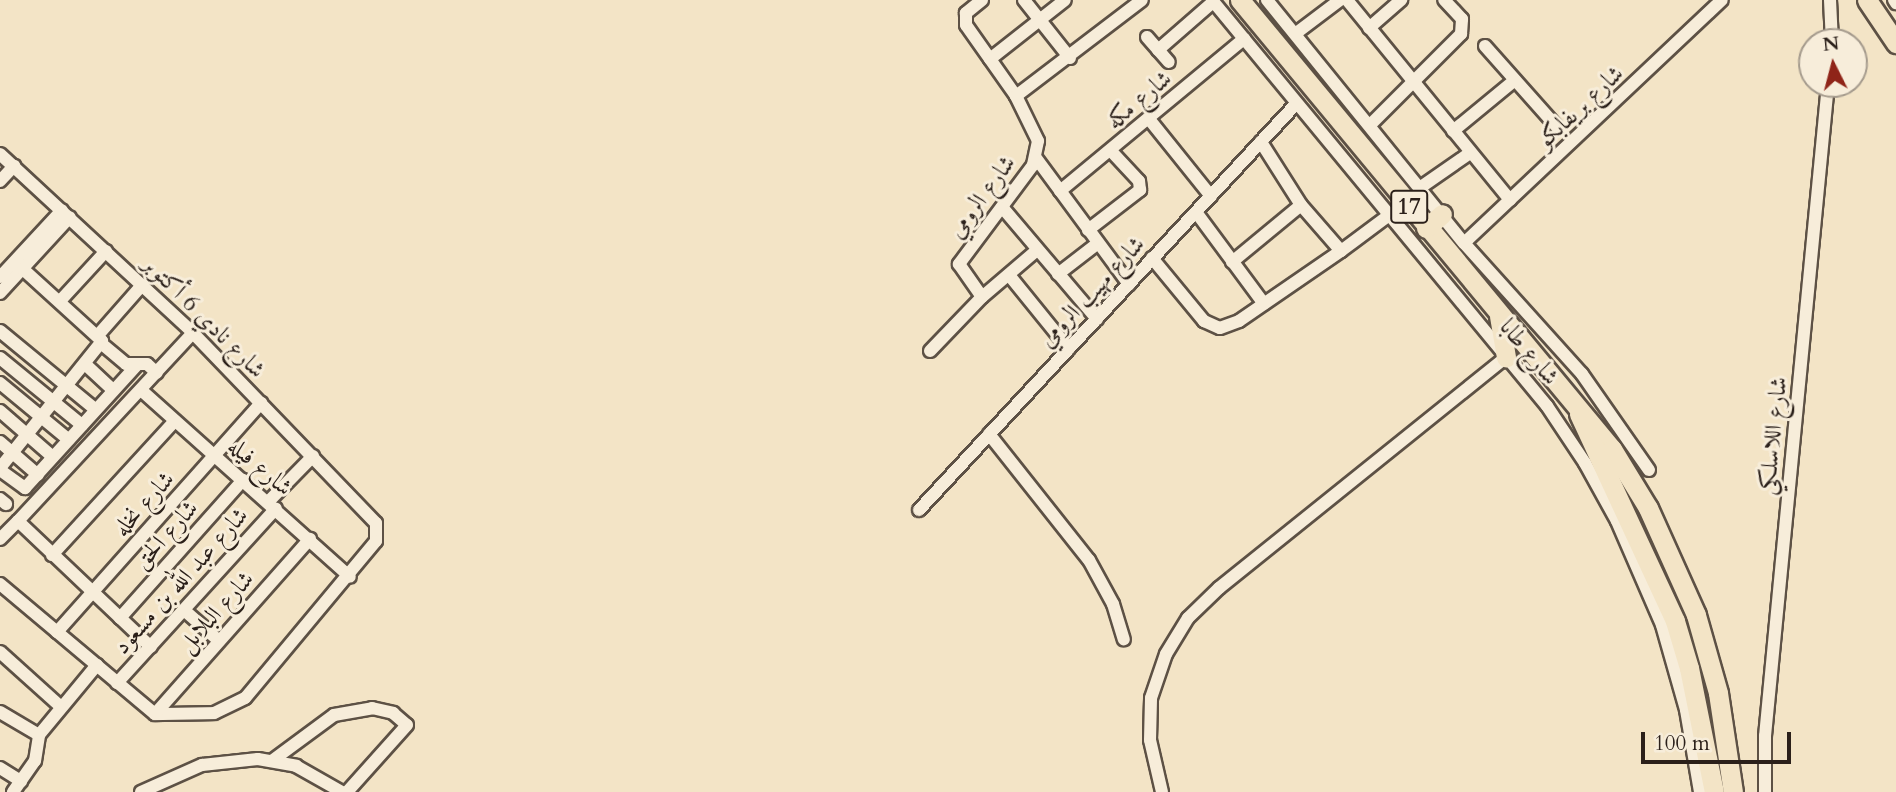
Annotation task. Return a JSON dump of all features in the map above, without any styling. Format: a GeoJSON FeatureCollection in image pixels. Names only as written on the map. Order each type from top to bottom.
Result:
{"type":"FeatureCollection","features":[{"type":"Feature","properties":{"kind":"highway","name":"17"},"geometry":{"type":"LineString","coordinates":[[1240,0],[1578,413]]}},
{"type":"Feature","properties":{"kind":"highway"},"geometry":{"type":"LineString","coordinates":[[1867,0],[1896,43]]}},
{"type":"Feature","properties":{"kind":"highway"},"geometry":{"type":"LineString","coordinates":[[1426,228],[1442,214]]}},
{"type":"Feature","properties":{"kind":"highway"},"geometry":{"type":"LineString","coordinates":[[1499,316],[1506,357]]}},
{"type":"Feature","properties":{"kind":"highway"},"geometry":{"type":"LineString","coordinates":[[1578,413],[1675,621],[1692,679],[1713,792]]}},
{"type":"Feature","properties":{"kind":"highway"},"geometry":{"type":"LineString","coordinates":[[1578,413],[1612,449],[1680,574],[1710,660],[1733,792]]}},
{"type":"Feature","properties":{"kind":"street"},"geometry":{"type":"LineString","coordinates":[[1024,0],[1070,58]]}},
{"type":"Feature","properties":{"kind":"street"},"geometry":{"type":"LineString","coordinates":[[990,59],[1065,0]]}},
{"type":"Feature","properties":{"kind":"street"},"geometry":{"type":"LineString","coordinates":[[1267,0],[1464,243],[1582,374],[1649,470]]}},
{"type":"Feature","properties":{"kind":"street"},"geometry":{"type":"LineString","coordinates":[[1295,34],[1340,0]]}},
{"type":"Feature","properties":{"kind":"street"},"geometry":{"type":"LineString","coordinates":[[1347,0],[1510,200]]}},
{"type":"Feature","properties":{"kind":"street"},"geometry":{"type":"LineString","coordinates":[[1369,28],[1401,0]]}},
{"type":"Feature","properties":{"kind":"street"},"geometry":{"type":"LineString","coordinates":[[1370,125],[1461,33],[1462,19],[1444,0]]}},
{"type":"Feature","properties":{"kind":"street","name":"شارع بريفابكو"},"geometry":{"type":"LineString","coordinates":[[1464,243],[1722,0]]}},
{"type":"Feature","properties":{"kind":"street"},"geometry":{"type":"LineString","coordinates":[[1830,0],[1831,28]]}},
{"type":"Feature","properties":{"kind":"street"},"geometry":{"type":"LineString","coordinates":[[1016,96],[1070,58],[1140,1]]}},
{"type":"Feature","properties":{"kind":"street"},"geometry":{"type":"LineString","coordinates":[[1158,50],[1213,1]]}},
{"type":"Feature","properties":{"kind":"street","name":"شارع طابا"},"geometry":{"type":"LineString","coordinates":[[1213,1],[1506,357],[1585,463],[1644,580],[1677,673],[1699,792]]}},
{"type":"Feature","properties":{"kind":"street","name":"شارع الرومي"},"geometry":{"type":"LineString","coordinates":[[976,3],[966,25],[1016,96],[1036,133],[1036,158],[959,264],[982,297]]}},
{"type":"Feature","properties":{"kind":"street"},"geometry":{"type":"LineString","coordinates":[[1147,37],[1169,62]]}},
{"type":"Feature","properties":{"kind":"street","name":"شارع مكه"},"geometry":{"type":"LineString","coordinates":[[1060,191],[1244,40]]}},
{"type":"Feature","properties":{"kind":"street"},"geometry":{"type":"LineString","coordinates":[[1485,46],[1557,127]]}},
{"type":"Feature","properties":{"kind":"street"},"geometry":{"type":"LineString","coordinates":[[1453,131],[1515,80]]}},
{"type":"Feature","properties":{"kind":"street","name":"شارع اللاسلكي"},"geometry":{"type":"LineString","coordinates":[[1765,792],[1765,736],[1827,98]]}},
{"type":"Feature","properties":{"kind":"street","name":"شارع مهيب الرومي"},"geometry":{"type":"LineString","coordinates":[[919,510],[1297,103]]}},
{"type":"Feature","properties":{"kind":"street"},"geometry":{"type":"LineString","coordinates":[[1149,119],[1211,196]]}},
{"type":"Feature","properties":{"kind":"street"},"geometry":{"type":"LineString","coordinates":[[1261,142],[1301,205],[1341,251]]}},
{"type":"Feature","properties":{"kind":"street"},"geometry":{"type":"LineString","coordinates":[[1088,230],[1140,190],[1139,181],[1111,151]]}},
{"type":"Feature","properties":{"kind":"street"},"geometry":{"type":"LineString","coordinates":[[1421,187],[1470,153]]}},
{"type":"Feature","properties":{"kind":"street","name":"شارع نادي 6 أكتوبر"},"geometry":{"type":"LineString","coordinates":[[0,154],[193,333],[373,517],[376,541],[350,577]]}},
{"type":"Feature","properties":{"kind":"street"},"geometry":{"type":"LineString","coordinates":[[1036,158],[1129,284]]}},
{"type":"Feature","properties":{"kind":"street"},"geometry":{"type":"LineString","coordinates":[[0,181],[14,166]]}},
{"type":"Feature","properties":{"kind":"street"},"geometry":{"type":"LineString","coordinates":[[1232,262],[1301,205]]}},
{"type":"Feature","properties":{"kind":"street"},"geometry":{"type":"LineString","coordinates":[[1002,207],[1097,318]]}},
{"type":"Feature","properties":{"kind":"street"},"geometry":{"type":"LineString","coordinates":[[1196,212],[1264,304]]}},
{"type":"Feature","properties":{"kind":"street"},"geometry":{"type":"LineString","coordinates":[[0,293],[8,268],[66,213]]}},
{"type":"Feature","properties":{"kind":"street"},"geometry":{"type":"LineString","coordinates":[[1152,258],[1213,326],[1229,326],[1388,216]]}},
{"type":"Feature","properties":{"kind":"street"},"geometry":{"type":"LineString","coordinates":[[1058,274],[1097,244]]}},
{"type":"Feature","properties":{"kind":"street"},"geometry":{"type":"LineString","coordinates":[[930,351],[982,297],[1037,250]]}},
{"type":"Feature","properties":{"kind":"street"},"geometry":{"type":"LineString","coordinates":[[60,301],[106,251]]}},
{"type":"Feature","properties":{"kind":"street"},"geometry":{"type":"LineString","coordinates":[[8,268],[60,301],[126,365],[147,364],[157,373]]}},
{"type":"Feature","properties":{"kind":"street"},"geometry":{"type":"LineString","coordinates":[[1009,275],[1069,349]]}},
{"type":"Feature","properties":{"kind":"street"},"geometry":{"type":"LineString","coordinates":[[136,365],[38,475],[21,488],[0,469],[85,364],[100,339],[142,285]]}},
{"type":"Feature","properties":{"kind":"street"},"geometry":{"type":"LineString","coordinates":[[0,331],[95,409]]}},
{"type":"Feature","properties":{"kind":"street"},"geometry":{"type":"LineString","coordinates":[[0,539],[193,333]]}},
{"type":"Feature","properties":{"kind":"street"},"geometry":{"type":"LineString","coordinates":[[1162,792],[1150,740],[1151,698],[1166,654],[1188,618],[1219,588],[1506,357]]}},
{"type":"Feature","properties":{"kind":"street"},"geometry":{"type":"LineString","coordinates":[[0,358],[82,425]]}},
{"type":"Feature","properties":{"kind":"street"},"geometry":{"type":"LineString","coordinates":[[85,364],[113,390]]}},
{"type":"Feature","properties":{"kind":"street"},"geometry":{"type":"LineString","coordinates":[[0,383],[69,440]]}},
{"type":"Feature","properties":{"kind":"street","name":"شارع فيله"},"geometry":{"type":"LineString","coordinates":[[141,390],[272,504],[350,577]]}},
{"type":"Feature","properties":{"kind":"street","name":"شارع نخله"},"geometry":{"type":"LineString","coordinates":[[57,632],[261,403]]}},
{"type":"Feature","properties":{"kind":"street"},"geometry":{"type":"LineString","coordinates":[[0,411],[53,457]]}},
{"type":"Feature","properties":{"kind":"street"},"geometry":{"type":"LineString","coordinates":[[52,555],[175,421]]}},
{"type":"Feature","properties":{"kind":"street"},"geometry":{"type":"LineString","coordinates":[[989,434],[1089,559],[1113,604],[1124,639]]}},
{"type":"Feature","properties":{"kind":"street"},"geometry":{"type":"LineString","coordinates":[[0,442],[38,475]]}},
{"type":"Feature","properties":{"kind":"street","name":"شارع عبد الله بن مسعود"},"geometry":{"type":"LineString","coordinates":[[117,683],[184,610],[313,456]]}},
{"type":"Feature","properties":{"kind":"street","name":"شارع الحق"},"geometry":{"type":"LineString","coordinates":[[120,618],[243,480]]}},
{"type":"Feature","properties":{"kind":"street"},"geometry":{"type":"LineString","coordinates":[[18,521],[151,647]]}},
{"type":"Feature","properties":{"kind":"street","name":"شارع البلابل"},"geometry":{"type":"LineString","coordinates":[[155,715],[218,640],[310,539]]}},
{"type":"Feature","properties":{"kind":"street"},"geometry":{"type":"LineString","coordinates":[[0,584],[155,715],[214,713],[245,698],[350,577]]}},
{"type":"Feature","properties":{"kind":"street"},"geometry":{"type":"LineString","coordinates":[[184,610],[218,640]]}},
{"type":"Feature","properties":{"kind":"street"},"geometry":{"type":"LineString","coordinates":[[0,652],[61,707]]}},
{"type":"Feature","properties":{"kind":"street"},"geometry":{"type":"LineString","coordinates":[[13,792],[35,761],[39,735],[97,665]]}},
{"type":"Feature","properties":{"kind":"street"},"geometry":{"type":"LineString","coordinates":[[273,760],[334,715],[372,708],[393,713],[407,725],[347,792]]}},
{"type":"Feature","properties":{"kind":"street"},"geometry":{"type":"LineString","coordinates":[[0,712],[39,735]]}},
{"type":"Feature","properties":{"kind":"street"},"geometry":{"type":"LineString","coordinates":[[141,792],[202,765],[273,760],[296,766],[342,792]]}},
{"type":"Feature","properties":{"kind":"street"},"geometry":{"type":"LineString","coordinates":[[0,768],[21,781]]}}]}
